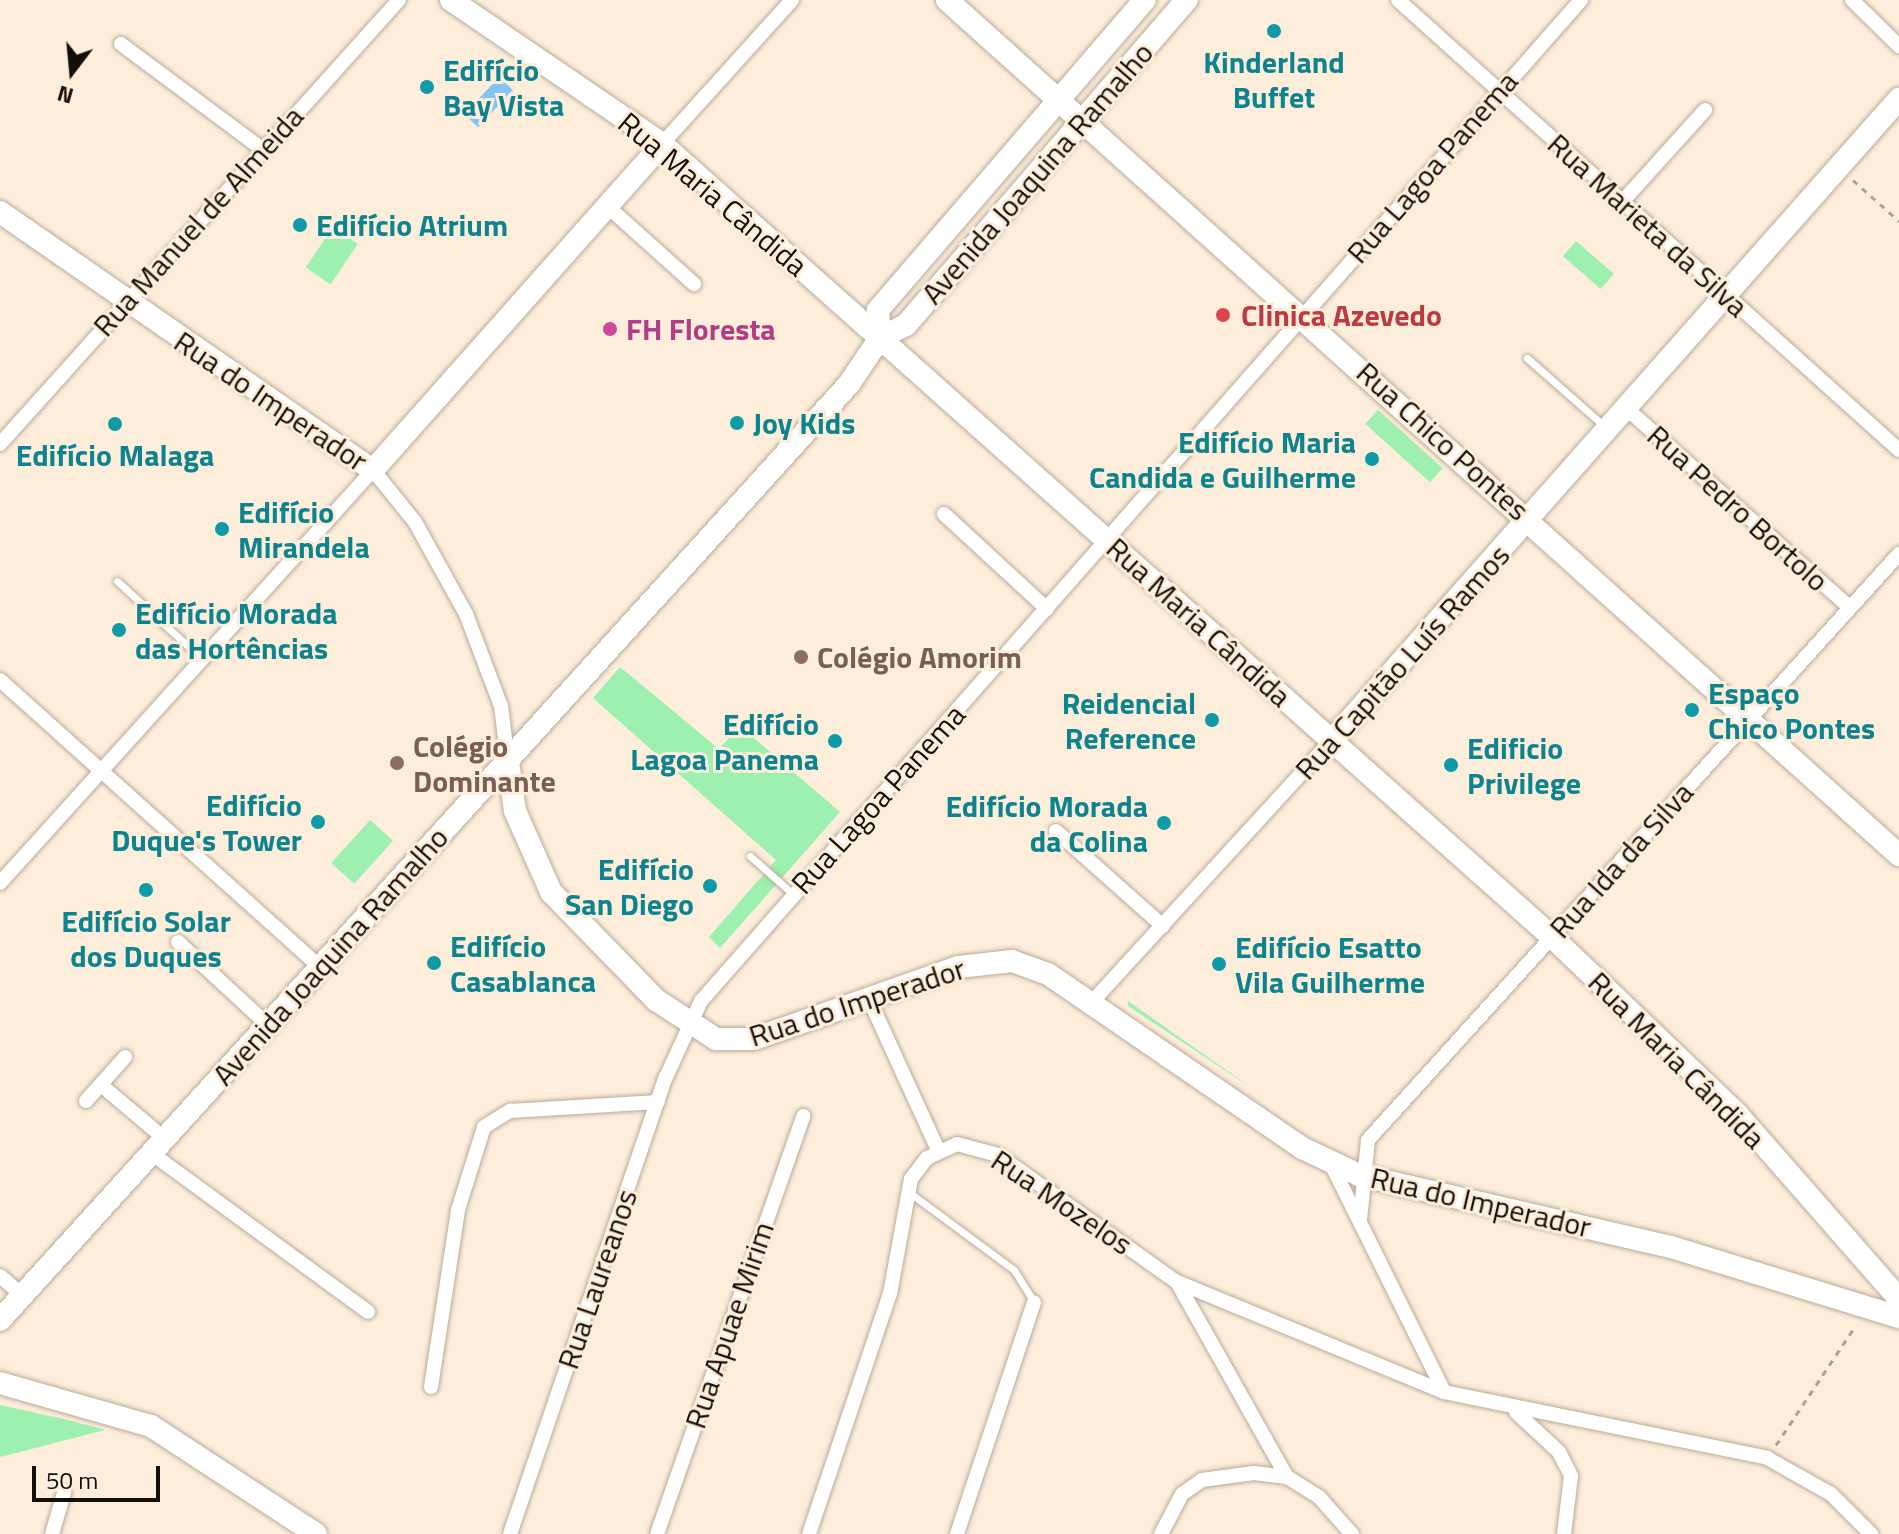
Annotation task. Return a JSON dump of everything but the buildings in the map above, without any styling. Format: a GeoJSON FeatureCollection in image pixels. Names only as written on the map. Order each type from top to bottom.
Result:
{"type":"FeatureCollection","features":[{"type":"Feature","properties":{"kind":"main road","name":"Rua Maria Cândida"},"geometry":{"type":"LineString","coordinates":[[451,0],[662,144],[1552,937],[1738,1115],[1899,1299]]}},
{"type":"Feature","properties":{"kind":"main road","name":"Rua Chico Pontes"},"geometry":{"type":"LineString","coordinates":[[947,0],[1532,520],[1899,855]]}},
{"type":"Feature","properties":{"kind":"main road","name":"Avenida Joaquina Ramalho"},"geometry":{"type":"LineString","coordinates":[[880,338],[878,310],[1145,0]]}},
{"type":"Feature","properties":{"kind":"main road","name":"Avenida Joaquina Ramalho"},"geometry":{"type":"LineString","coordinates":[[0,1320],[849,384],[880,338],[906,325],[1187,0]]}},
{"type":"Feature","properties":{"kind":"main road","name":"Rua Capitão Luís Ramos"},"geometry":{"type":"LineString","coordinates":[[1332,740],[1532,520],[1899,99]]}},
{"type":"Feature","properties":{"kind":"main road"},"geometry":{"type":"LineString","coordinates":[[373,470],[662,144]]}},
{"type":"Feature","properties":{"kind":"main road","name":"Rua do Imperador"},"geometry":{"type":"LineString","coordinates":[[0,212],[124,302],[373,470]]}},
{"type":"Feature","properties":{"kind":"main road","name":"Rua do Imperador"},"geometry":{"type":"LineString","coordinates":[[508,762],[515,811],[551,892],[590,938],[688,1025],[716,1039],[754,1039],[959,967],[1012,961],[1091,1003],[1331,1164],[1359,1175],[1544,1214],[1899,1317]]}},
{"type":"Feature","properties":{"kind":"main road","name":"Rua do Imperador"},"geometry":{"type":"LineString","coordinates":[[1823,1293],[1858,1288],[1870,1268]]}},
{"type":"Feature","properties":{"kind":"main road"},"geometry":{"type":"LineString","coordinates":[[0,1383],[151,1426],[302,1530]]}},
{"type":"Feature","properties":{"kind":"street","name":"Rua Manuel de Almeida"},"geometry":{"type":"LineString","coordinates":[[0,444],[124,302],[399,0]]}},
{"type":"Feature","properties":{"kind":"street"},"geometry":{"type":"LineString","coordinates":[[662,144],[792,0]]}},
{"type":"Feature","properties":{"kind":"street","name":"Rua Marieta da Silva"},"geometry":{"type":"LineString","coordinates":[[1398,0],[1899,450]]}},
{"type":"Feature","properties":{"kind":"street","name":"Rua Lagoa Panema"},"geometry":{"type":"LineString","coordinates":[[688,1025],[713,985],[1109,541],[1499,90],[1581,0]]}},
{"type":"Feature","properties":{"kind":"street"},"geometry":{"type":"LineString","coordinates":[[1852,0],[1899,46]]}},
{"type":"Feature","properties":{"kind":"street"},"geometry":{"type":"LineString","coordinates":[[121,44],[262,149]]}},
{"type":"Feature","properties":{"kind":"street"},"geometry":{"type":"LineString","coordinates":[[1622,202],[1705,110]]}},
{"type":"Feature","properties":{"kind":"street"},"geometry":{"type":"LineString","coordinates":[[607,206],[694,284]]}},
{"type":"Feature","properties":{"kind":"street","name":"Rua Pedro Bortolo"},"geometry":{"type":"LineString","coordinates":[[1627,409],[1849,607]]}},
{"type":"Feature","properties":{"kind":"street"},"geometry":{"type":"LineString","coordinates":[[0,883],[373,470]]}},
{"type":"Feature","properties":{"kind":"street","name":"Rua do Imperador"},"geometry":{"type":"LineString","coordinates":[[373,470],[415,522],[466,614],[501,706],[508,762]]}},
{"type":"Feature","properties":{"kind":"street"},"geometry":{"type":"LineString","coordinates":[[944,514],[1047,609]]}},
{"type":"Feature","properties":{"kind":"street","name":"Rua Ida da Silva"},"geometry":{"type":"LineString","coordinates":[[1360,1220],[1359,1175],[1368,1140],[1899,554]]}},
{"type":"Feature","properties":{"kind":"street"},"geometry":{"type":"LineString","coordinates":[[0,680],[319,966]]}},
{"type":"Feature","properties":{"kind":"street","name":"Rua Capitão Luís Ramos"},"geometry":{"type":"LineString","coordinates":[[1091,1003],[1332,740]]}},
{"type":"Feature","properties":{"kind":"street"},"geometry":{"type":"LineString","coordinates":[[1056,831],[1163,926]]}},
{"type":"Feature","properties":{"kind":"street"},"geometry":{"type":"LineString","coordinates":[[178,942],[267,1024]]}},
{"type":"Feature","properties":{"kind":"street"},"geometry":{"type":"LineString","coordinates":[[809,1534],[890,1294],[907,1191],[938,1150],[869,999]]}},
{"type":"Feature","properties":{"kind":"street","name":"Rua Laureanos"},"geometry":{"type":"LineString","coordinates":[[510,1534],[658,1102],[688,1025]]}},
{"type":"Feature","properties":{"kind":"street"},"geometry":{"type":"LineString","coordinates":[[86,1101],[125,1057]]}},
{"type":"Feature","properties":{"kind":"street"},"geometry":{"type":"LineString","coordinates":[[101,1085],[157,1145],[368,1312]]}},
{"type":"Feature","properties":{"kind":"street"},"geometry":{"type":"LineString","coordinates":[[431,1387],[458,1210],[484,1127],[510,1111],[658,1102]]}},
{"type":"Feature","properties":{"kind":"street","name":"Rua Apuae Mirim"},"geometry":{"type":"LineString","coordinates":[[657,1534],[803,1116]]}},
{"type":"Feature","properties":{"kind":"street","name":"Rua Mozelos"},"geometry":{"type":"LineString","coordinates":[[938,1150],[977,1146],[998,1155],[1177,1282],[1444,1392],[1516,1412],[1767,1458],[1831,1494],[1871,1534]]}},
{"type":"Feature","properties":{"kind":"street"},"geometry":{"type":"LineString","coordinates":[[1331,1164],[1444,1392]]}},
{"type":"Feature","properties":{"kind":"street"},"geometry":{"type":"LineString","coordinates":[[0,1276],[22,1295]]}},
{"type":"Feature","properties":{"kind":"street"},"geometry":{"type":"LineString","coordinates":[[1177,1282],[1287,1477]]}},
{"type":"Feature","properties":{"kind":"street"},"geometry":{"type":"LineString","coordinates":[[957,1534],[1034,1302]]}},
{"type":"Feature","properties":{"kind":"street"},"geometry":{"type":"LineString","coordinates":[[1516,1412],[1559,1452],[1571,1476],[1564,1534]]}},
{"type":"Feature","properties":{"kind":"street"},"geometry":{"type":"LineString","coordinates":[[1161,1534],[1182,1494],[1202,1480],[1254,1473],[1287,1477],[1319,1497],[1352,1534]]}},
{"type":"Feature","properties":{"kind":"street"},"geometry":{"type":"LineString","coordinates":[[52,1534],[64,1493]]}},
{"type":"Feature","properties":{"kind":"lane"},"geometry":{"type":"LineString","coordinates":[[1527,358],[1609,430]]}},
{"type":"Feature","properties":{"kind":"lane"},"geometry":{"type":"LineString","coordinates":[[117,581],[202,659]]}},
{"type":"Feature","properties":{"kind":"lane"},"geometry":{"type":"LineString","coordinates":[[750,856],[793,894]]}},
{"type":"Feature","properties":{"kind":"lane"},"geometry":{"type":"LineString","coordinates":[[907,1191],[1014,1270],[1034,1302]]}},
{"type":"Feature","properties":{"kind":"path"},"geometry":{"type":"LineString","coordinates":[[1838,167],[1899,221]]}},
{"type":"Feature","properties":{"kind":"path"},"geometry":{"type":"LineString","coordinates":[[1767,1458],[1860,1318]]}},
{"type":"Feature","properties":{"kind":"green space"},"geometry":{"type":"Polygon","coordinates":[[[333,227],[358,244],[330,284],[306,268],[333,227]]]}},
{"type":"Feature","properties":{"kind":"green space"},"geometry":{"type":"Polygon","coordinates":[[[1576,241],[1614,274],[1601,289],[1563,256],[1576,241]]]}},
{"type":"Feature","properties":{"kind":"green space"},"geometry":{"type":"Polygon","coordinates":[[[1378,410],[1443,468],[1430,482],[1365,424],[1378,410]]]}},
{"type":"Feature","properties":{"kind":"green space"},"geometry":{"type":"Polygon","coordinates":[[[620,667],[719,749],[740,726],[840,812],[720,948],[709,937],[776,860],[593,698],[620,667]]]}},
{"type":"Feature","properties":{"kind":"green space"},"geometry":{"type":"Polygon","coordinates":[[[370,820],[393,841],[354,884],[331,863],[370,820]]]}},
{"type":"Feature","properties":{"kind":"green space"},"geometry":{"type":"Polygon","coordinates":[[[1128,1001],[1179,1037],[1255,1090],[1128,1006],[1128,1001]]]}},
{"type":"Feature","properties":{"kind":"green space"},"geometry":{"type":"Polygon","coordinates":[[[0,1405],[68,1420],[105,1430],[0,1457],[0,1405]]]}},
{"type":"Feature","properties":{"kind":"water"},"geometry":{"type":"Polygon","coordinates":[[[499,77],[513,90],[478,127],[464,114],[499,77]]]}},
{"type":"Feature","properties":{"kind":"place","name":"Kinderland Buffet"},"geometry":{"type":"Point","coordinates":[1274,31]}},
{"type":"Feature","properties":{"kind":"place","name":"Edifício Bay Vista"},"geometry":{"type":"Point","coordinates":[427,87]}},
{"type":"Feature","properties":{"kind":"place","name":"Edifício Atrium"},"geometry":{"type":"Point","coordinates":[300,225]}},
{"type":"Feature","properties":{"kind":"place","name":"Clinica Azevedo"},"geometry":{"type":"Point","coordinates":[1223,315]}},
{"type":"Feature","properties":{"kind":"place","name":"FH Floresta"},"geometry":{"type":"Point","coordinates":[610,329]}},
{"type":"Feature","properties":{"kind":"place","name":"Joy Kids"},"geometry":{"type":"Point","coordinates":[737,423]}},
{"type":"Feature","properties":{"kind":"place","name":"Edifício Malaga"},"geometry":{"type":"Point","coordinates":[115,424]}},
{"type":"Feature","properties":{"kind":"place","name":"Edifício Maria Candida e Guilherme"},"geometry":{"type":"Point","coordinates":[1372,459]}},
{"type":"Feature","properties":{"kind":"place","name":"Edifício Mirandela"},"geometry":{"type":"Point","coordinates":[222,529]}},
{"type":"Feature","properties":{"kind":"place","name":"Edifício Morada das Hortências"},"geometry":{"type":"Point","coordinates":[119,630]}},
{"type":"Feature","properties":{"kind":"place","name":"Colégio Amorim"},"geometry":{"type":"Point","coordinates":[801,657]}},
{"type":"Feature","properties":{"kind":"place","name":"Espaço Chico Pontes"},"geometry":{"type":"Point","coordinates":[1692,710]}},
{"type":"Feature","properties":{"kind":"place","name":"Reidencial Reference"},"geometry":{"type":"Point","coordinates":[1212,720]}},
{"type":"Feature","properties":{"kind":"place","name":"Edifício Lagoa Panema"},"geometry":{"type":"Point","coordinates":[835,741]}},
{"type":"Feature","properties":{"kind":"place","name":"Colégio Dominante"},"geometry":{"type":"Point","coordinates":[397,763]}},
{"type":"Feature","properties":{"kind":"place","name":"Edificio Privilege"},"geometry":{"type":"Point","coordinates":[1451,765]}},
{"type":"Feature","properties":{"kind":"place","name":"Edifício Duque's Tower"},"geometry":{"type":"Point","coordinates":[318,822]}},
{"type":"Feature","properties":{"kind":"place","name":"Edifício Morada da Colina"},"geometry":{"type":"Point","coordinates":[1164,823]}},
{"type":"Feature","properties":{"kind":"place","name":"Edifício San Diego"},"geometry":{"type":"Point","coordinates":[710,886]}},
{"type":"Feature","properties":{"kind":"place","name":"Edifício Solar dos Duques"},"geometry":{"type":"Point","coordinates":[146,890]}},
{"type":"Feature","properties":{"kind":"place","name":"Edifício Casablanca"},"geometry":{"type":"Point","coordinates":[434,963]}},
{"type":"Feature","properties":{"kind":"place","name":"Edifício Esatto Vila Guilherme"},"geometry":{"type":"Point","coordinates":[1219,964]}}]}
